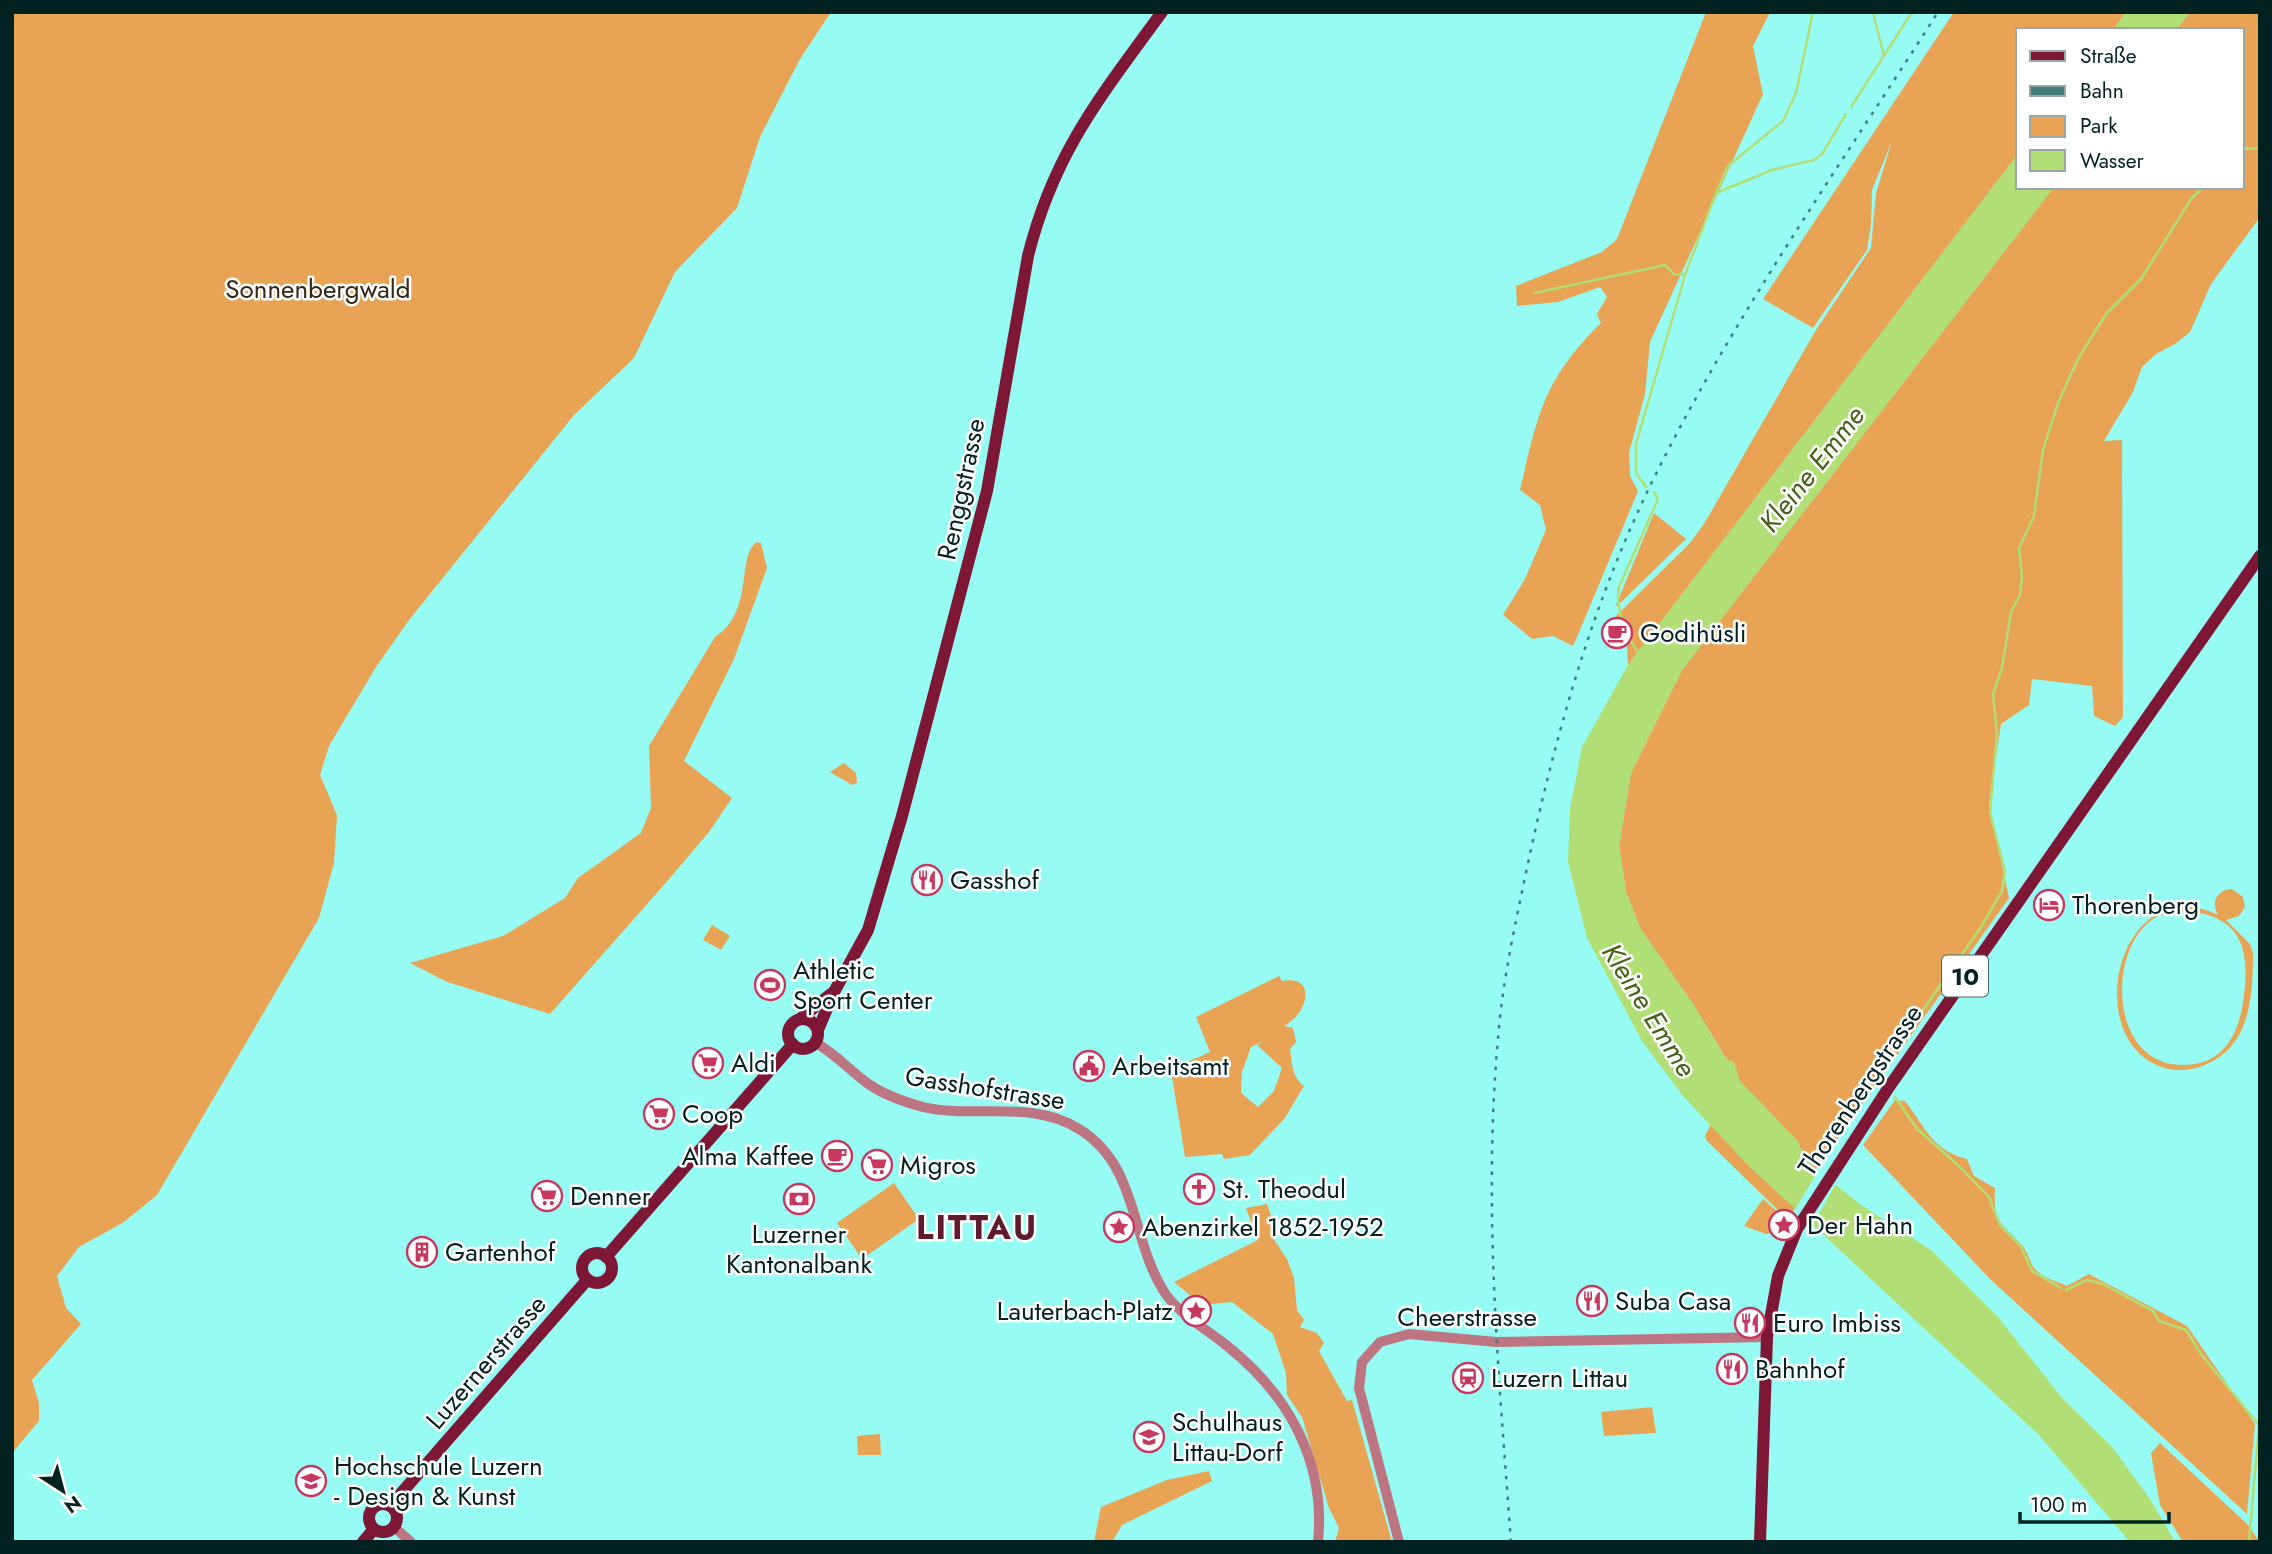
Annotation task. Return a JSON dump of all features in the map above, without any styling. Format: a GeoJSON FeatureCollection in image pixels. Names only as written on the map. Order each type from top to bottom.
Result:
{"type":"FeatureCollection","features":[{"type":"Feature","properties":{"kind":"main road","name":"Renggstrasse"},"geometry":{"type":"LineString","coordinates":[[817,1036],[834,992],[864,939],[881,894],[975,544],[1028,256],[1040,210],[1056,171],[1085,120],[1162,12]]}},
{"type":"Feature","properties":{"kind":"main road","name":"Thorenbergstrasse"},"geometry":{"type":"LineString","coordinates":[[1760,1542],[1767,1337],[1778,1276],[1797,1229],[1835,1166],[2260,556]]}},
{"type":"Feature","properties":{"kind":"main road","name":"Renggstrasse"},"geometry":{"type":"LineString","coordinates":[[800,1019],[834,992]]}},
{"type":"Feature","properties":{"kind":"main road"},"geometry":{"type":"LineString","coordinates":[[800,1019],[814,1022],[817,1036],[802,1049],[793,1044],[789,1029],[800,1019]]}},
{"type":"Feature","properties":{"kind":"main road"},"geometry":{"type":"LineString","coordinates":[[606,1257],[793,1044]]}},
{"type":"Feature","properties":{"kind":"main road"},"geometry":{"type":"LineString","coordinates":[[598,1254],[606,1257],[611,1266],[607,1279],[599,1283],[587,1280],[582,1269],[586,1258],[598,1254]]}},
{"type":"Feature","properties":{"kind":"main road","name":"Luzernerstrasse"},"geometry":{"type":"LineString","coordinates":[[390,1506],[587,1280]]}},
{"type":"Feature","properties":{"kind":"main road"},"geometry":{"type":"LineString","coordinates":[[382,1504],[390,1506],[397,1518],[394,1527],[386,1532],[374,1529],[368,1517],[372,1509],[382,1504]]}},
{"type":"Feature","properties":{"kind":"main road"},"geometry":{"type":"LineString","coordinates":[[363,1542],[374,1529]]}},
{"type":"Feature","properties":{"kind":"street","name":"Gasshofstrasse"},"geometry":{"type":"LineString","coordinates":[[817,1036],[870,1085],[892,1098],[927,1108],[1050,1116],[1079,1129],[1103,1148],[1120,1174],[1136,1211],[1154,1274],[1171,1300],[1254,1368],[1288,1410],[1304,1441],[1315,1477],[1319,1504],[1318,1542]]}},
{"type":"Feature","properties":{"kind":"street","name":"Cheerstrasse"},"geometry":{"type":"LineString","coordinates":[[1399,1542],[1359,1388],[1362,1362],[1380,1342],[1409,1334],[1496,1342],[1767,1337]]}},
{"type":"Feature","properties":{"kind":"street"},"geometry":{"type":"LineString","coordinates":[[394,1527],[411,1542]]}},
{"type":"Feature","properties":{"kind":"green space","name":"Sonnenbergwald"},"geometry":{"type":"Polygon","coordinates":[[[12,12],[831,12],[800,59],[760,137],[737,208],[675,272],[634,358],[574,415],[409,620],[376,667],[329,746],[320,775],[337,815],[334,863],[319,918],[157,1195],[124,1222],[79,1247],[57,1276],[66,1308],[81,1324],[32,1380],[39,1403],[39,1421],[12,1453],[12,12]]]}},
{"type":"Feature","properties":{"kind":"green space"},"geometry":{"type":"Polygon","coordinates":[[[1706,12],[1770,12],[1753,46],[1763,94],[1650,342],[1645,394],[1629,453],[1630,476],[1638,491],[1580,630],[1573,646],[1553,636],[1532,639],[1503,615],[1525,579],[1546,530],[1540,505],[1520,490],[1538,419],[1546,400],[1566,363],[1601,323],[1597,314],[1607,297],[1600,287],[1558,302],[1517,306],[1516,286],[1602,252],[1617,239],[1706,12]]]}},
{"type":"Feature","properties":{"kind":"green space"},"geometry":{"type":"Polygon","coordinates":[[[1954,12],[2126,12],[2114,28],[2016,28],[2016,157],[1628,665],[1626,627],[1612,620],[1690,543],[1704,524],[1816,330],[1871,248],[1876,193],[1892,141],[1872,190],[1867,250],[1813,328],[1763,299],[1954,12]]]}},
{"type":"Feature","properties":{"kind":"green space"},"geometry":{"type":"Polygon","coordinates":[[[2190,12],[2260,12],[2260,217],[2211,284],[2190,332],[2156,354],[2142,367],[2133,392],[2104,441],[2122,440],[2123,717],[2115,726],[2094,716],[2092,686],[2032,679],[2029,705],[2001,724],[1989,803],[2009,898],[1816,1169],[1805,1159],[1797,1140],[1739,1081],[1734,1062],[1727,1060],[1693,1004],[1640,928],[1626,892],[1619,846],[1631,773],[1682,670],[2052,189],[2244,189],[2244,28],[2178,28],[2190,12]]]}},
{"type":"Feature","properties":{"kind":"green space"},"geometry":{"type":"Polygon","coordinates":[[[1654,513],[1686,539],[1615,608],[1654,513]]]}},
{"type":"Feature","properties":{"kind":"green space"},"geometry":{"type":"Polygon","coordinates":[[[757,542],[761,543],[767,568],[734,659],[684,761],[732,798],[709,832],[550,1014],[447,982],[410,963],[503,936],[565,898],[578,878],[641,833],[651,808],[649,746],[715,637],[727,626],[735,613],[747,559],[757,542]]]}},
{"type":"Feature","properties":{"kind":"green space"},"geometry":{"type":"Polygon","coordinates":[[[844,763],[856,773],[857,783],[852,785],[830,772],[844,763]]]}},
{"type":"Feature","properties":{"kind":"green space"},"geometry":{"type":"Polygon","coordinates":[[[2232,889],[2243,897],[2245,907],[2239,916],[2226,920],[2250,944],[2253,953],[2250,999],[2242,1028],[2226,1052],[2207,1064],[2181,1070],[2162,1067],[2137,1051],[2122,1025],[2117,994],[2122,963],[2135,935],[2156,915],[2184,907],[2218,915],[2216,898],[2232,889]],[[2189,911],[2170,913],[2153,919],[2138,934],[2128,955],[2123,978],[2123,1003],[2128,1026],[2140,1046],[2157,1059],[2181,1065],[2209,1060],[2227,1044],[2239,1022],[2245,978],[2243,950],[2231,928],[2207,914],[2189,911]]]}},
{"type":"Feature","properties":{"kind":"green space"},"geometry":{"type":"Polygon","coordinates":[[[712,925],[730,936],[721,950],[703,940],[712,925]]]}},
{"type":"Feature","properties":{"kind":"green space"},"geometry":{"type":"Polygon","coordinates":[[[1279,976],[1282,981],[1293,980],[1301,983],[1305,989],[1304,1004],[1299,1013],[1284,1026],[1293,1028],[1296,1042],[1290,1049],[1292,1064],[1297,1078],[1304,1086],[1285,1118],[1250,1155],[1224,1159],[1222,1154],[1185,1157],[1172,1077],[1176,1067],[1210,1052],[1196,1017],[1279,976]],[[1265,1040],[1251,1047],[1242,1072],[1241,1093],[1258,1107],[1274,1091],[1282,1068],[1257,1045],[1265,1040]]]}},
{"type":"Feature","properties":{"kind":"green space"},"geometry":{"type":"Polygon","coordinates":[[[1895,1100],[1905,1101],[1938,1144],[1967,1159],[1974,1176],[1995,1188],[1995,1208],[1999,1220],[2023,1246],[2034,1268],[2041,1274],[2067,1286],[2089,1274],[2187,1326],[2255,1424],[2247,1514],[1991,1280],[1863,1145],[1895,1100]]]}},
{"type":"Feature","properties":{"kind":"green space"},"geometry":{"type":"Polygon","coordinates":[[[1711,1124],[1748,1165],[1795,1208],[1787,1223],[1782,1214],[1707,1141],[1705,1136],[1711,1124]]]}},
{"type":"Feature","properties":{"kind":"green space"},"geometry":{"type":"Polygon","coordinates":[[[894,1183],[919,1219],[862,1259],[837,1223],[894,1183]]]}},
{"type":"Feature","properties":{"kind":"green space"},"geometry":{"type":"Polygon","coordinates":[[[1763,1199],[1781,1215],[1786,1225],[1783,1231],[1766,1234],[1744,1226],[1763,1199]]]}},
{"type":"Feature","properties":{"kind":"green space"},"geometry":{"type":"Polygon","coordinates":[[[1267,1204],[1271,1216],[1271,1235],[1287,1259],[1294,1278],[1297,1310],[1304,1320],[1300,1327],[1317,1333],[1324,1343],[1319,1351],[1347,1401],[1352,1400],[1392,1542],[1335,1542],[1339,1528],[1329,1508],[1302,1417],[1287,1395],[1286,1373],[1273,1334],[1232,1302],[1202,1305],[1174,1282],[1258,1240],[1246,1208],[1267,1204]]]}},
{"type":"Feature","properties":{"kind":"green space"},"geometry":{"type":"Polygon","coordinates":[[[1652,1407],[1656,1433],[1604,1436],[1601,1412],[1652,1407]]]}},
{"type":"Feature","properties":{"kind":"green space"},"geometry":{"type":"Polygon","coordinates":[[[880,1434],[881,1455],[858,1455],[857,1436],[880,1434]]]}},
{"type":"Feature","properties":{"kind":"green space"},"geometry":{"type":"Polygon","coordinates":[[[2160,1443],[2247,1524],[2260,1542],[2183,1542],[2160,1505],[2151,1453],[2160,1443]]]}},
{"type":"Feature","properties":{"kind":"green space"},"geometry":{"type":"Polygon","coordinates":[[[1209,1471],[1212,1481],[1122,1525],[1112,1542],[1094,1542],[1101,1507],[1167,1480],[1209,1471]]]}},
{"type":"Feature","properties":{"kind":"water"},"geometry":{"type":"Polygon","coordinates":[[[2126,12],[2190,12],[2178,28],[2114,28],[2126,12]]]}},
{"type":"Feature","properties":{"kind":"water","name":"Kleine Emme"},"geometry":{"type":"Polygon","coordinates":[[[2016,157],[2016,189],[2052,189],[1682,670],[1631,773],[1619,846],[1626,892],[1640,928],[1693,1004],[1726,1059],[1734,1062],[1740,1081],[1797,1140],[1805,1160],[1861,1205],[1931,1250],[1998,1317],[2063,1399],[2113,1448],[2150,1499],[2175,1542],[2130,1542],[2039,1435],[1748,1165],[1683,1096],[1642,1041],[1587,938],[1568,862],[1570,809],[1582,747],[1628,665],[2016,157]]]}},
{"type":"Feature","properties":{"kind":"pier"},"geometry":{"type":"Polygon","coordinates":[[[1820,1168],[1837,1182],[1811,1228],[1794,1211],[1820,1168]]]}},
{"type":"Feature","properties":{"kind":"waterway"},"geometry":{"type":"LineString","coordinates":[[1646,487],[1636,473],[1636,444],[1685,275],[1728,166],[1783,121],[1796,93],[1813,12]]}},
{"type":"Feature","properties":{"kind":"waterway"},"geometry":{"type":"LineString","coordinates":[[1873,12],[1884,56]]}},
{"type":"Feature","properties":{"kind":"waterway"},"geometry":{"type":"LineString","coordinates":[[1851,107],[1912,12]]}},
{"type":"Feature","properties":{"kind":"waterway"},"geometry":{"type":"LineString","coordinates":[[1716,193],[1772,170],[1814,160],[1822,154],[1846,114]]}},
{"type":"Feature","properties":{"kind":"waterway"},"geometry":{"type":"LineString","coordinates":[[2244,149],[2260,148]]}},
{"type":"Feature","properties":{"kind":"waterway"},"geometry":{"type":"LineString","coordinates":[[1880,1082],[1878,1077],[1890,1057],[1981,927],[2002,891],[2005,871],[1990,813],[1997,734],[1993,694],[2002,668],[2011,612],[2020,595],[2022,577],[2019,548],[2034,516],[2043,450],[2058,403],[2078,359],[2106,314],[2141,279],[2191,199],[2201,189]]}},
{"type":"Feature","properties":{"kind":"waterway"},"geometry":{"type":"LineString","coordinates":[[1535,293],[1665,265],[1674,274],[1685,275]]}},
{"type":"Feature","properties":{"kind":"waterway"},"geometry":{"type":"LineString","coordinates":[[1638,653],[1622,621],[1618,595],[1619,587],[1658,499],[1654,492]]}},
{"type":"Feature","properties":{"kind":"waterway"},"geometry":{"type":"LineString","coordinates":[[1895,1097],[1917,1129],[1989,1197],[2000,1225],[2020,1245],[2032,1271],[2061,1288]]}},
{"type":"Feature","properties":{"kind":"waterway"},"geometry":{"type":"LineString","coordinates":[[2066,1290],[2087,1280],[2103,1284],[2153,1311],[2159,1321],[2186,1330],[2201,1354],[2259,1425]]}},
{"type":"Feature","properties":{"kind":"waterway"},"geometry":{"type":"LineString","coordinates":[[2249,1542],[2260,1413]]}},
{"type":"Feature","properties":{"kind":"railway"},"geometry":{"type":"LineString","coordinates":[[1511,1542],[1494,1275],[1492,1142],[1495,1075],[1506,972],[1539,814],[1564,717],[1594,621],[1631,527],[1684,421],[1752,301],[1938,12]]}},
{"type":"Feature","properties":{"kind":"place","name":"Godihüsli"},"geometry":{"type":"Point","coordinates":[1617,633]}},
{"type":"Feature","properties":{"kind":"place","name":"Gasshof"},"geometry":{"type":"Point","coordinates":[927,880]}},
{"type":"Feature","properties":{"kind":"place","name":"Thorenberg"},"geometry":{"type":"Point","coordinates":[2049,905]}},
{"type":"Feature","properties":{"kind":"place","name":"Athletic Sport Center"},"geometry":{"type":"Point","coordinates":[770,985]}},
{"type":"Feature","properties":{"kind":"place","name":"Aldi"},"geometry":{"type":"Point","coordinates":[708,1063]}},
{"type":"Feature","properties":{"kind":"place","name":"Arbeitsamt"},"geometry":{"type":"Point","coordinates":[1089,1066]}},
{"type":"Feature","properties":{"kind":"place","name":"Coop"},"geometry":{"type":"Point","coordinates":[659,1114]}},
{"type":"Feature","properties":{"kind":"place","name":"Alma Kaffee"},"geometry":{"type":"Point","coordinates":[837,1156]}},
{"type":"Feature","properties":{"kind":"place","name":"Migros"},"geometry":{"type":"Point","coordinates":[877,1165]}},
{"type":"Feature","properties":{"kind":"place","name":"St. Theodul"},"geometry":{"type":"Point","coordinates":[1199,1189]}},
{"type":"Feature","properties":{"kind":"place","name":"Denner"},"geometry":{"type":"Point","coordinates":[547,1196]}},
{"type":"Feature","properties":{"kind":"place","name":"Luzerner Kantonalbank"},"geometry":{"type":"Point","coordinates":[799,1199]}},
{"type":"Feature","properties":{"kind":"place","name":"Der Hahn"},"geometry":{"type":"Point","coordinates":[1784,1225]}},
{"type":"Feature","properties":{"kind":"place","name":"Abenzirkel 1852-1952"},"geometry":{"type":"Point","coordinates":[1119,1227]}},
{"type":"Feature","properties":{"kind":"place","name":"Gartenhof"},"geometry":{"type":"Point","coordinates":[422,1252]}},
{"type":"Feature","properties":{"kind":"place","name":"Suba Casa"},"geometry":{"type":"Point","coordinates":[1592,1301]}},
{"type":"Feature","properties":{"kind":"place","name":"Lauterbach-Platz"},"geometry":{"type":"Point","coordinates":[1196,1311]}},
{"type":"Feature","properties":{"kind":"place","name":"Euro Imbiss"},"geometry":{"type":"Point","coordinates":[1750,1323]}},
{"type":"Feature","properties":{"kind":"place","name":"Bahnhof"},"geometry":{"type":"Point","coordinates":[1732,1369]}},
{"type":"Feature","properties":{"kind":"place","name":"Luzern Littau"},"geometry":{"type":"Point","coordinates":[1468,1378]}},
{"type":"Feature","properties":{"kind":"place","name":"Schulhaus Littau-Dorf"},"geometry":{"type":"Point","coordinates":[1149,1437]}},
{"type":"Feature","properties":{"kind":"place","name":"Hochschule Luzern - Design & Kunst"},"geometry":{"type":"Point","coordinates":[311,1481]}},
{"type":"Feature","properties":{"kind":"district","name":"LITTAU"},"geometry":{"type":"Point","coordinates":[977,1227]}}]}
